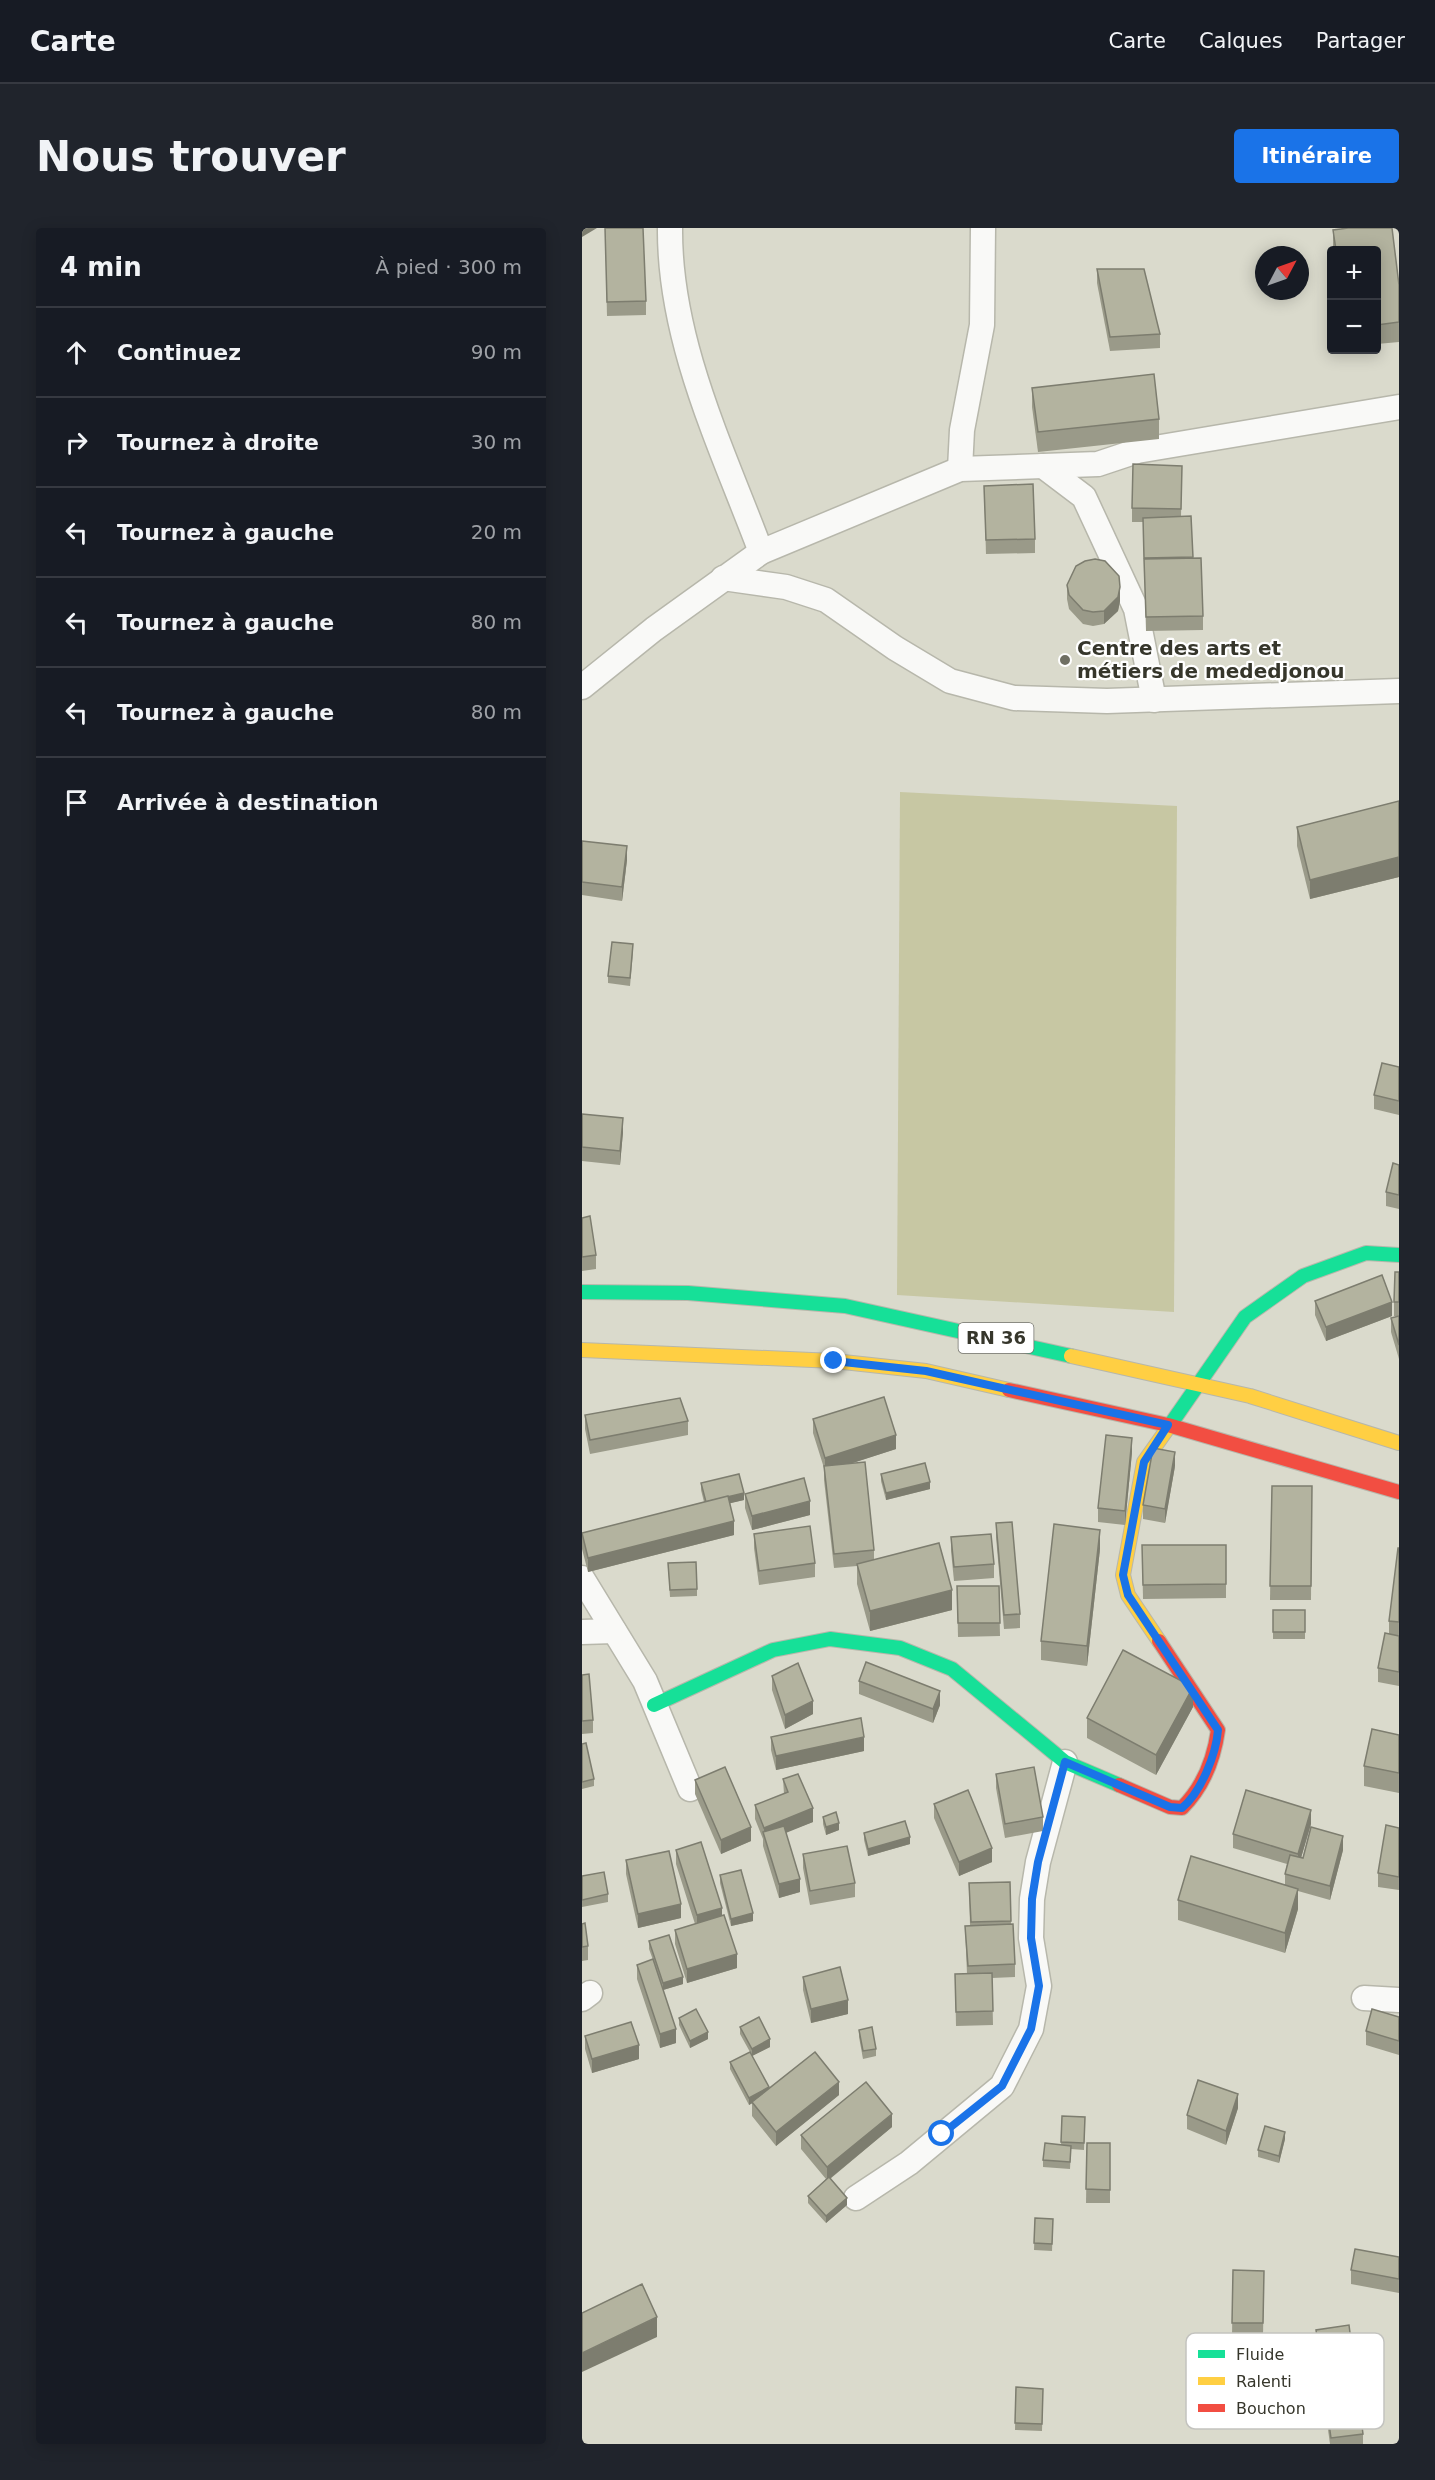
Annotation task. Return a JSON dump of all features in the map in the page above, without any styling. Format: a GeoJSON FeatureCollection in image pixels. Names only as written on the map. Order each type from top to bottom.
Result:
{"type":"FeatureCollection","features":[{"type":"Feature","properties":{"kind":"main road"},"geometry":{"type":"LineString","coordinates":[[654,1706],[773,1650],[830,1639],[900,1648],[952,1669],[1065,1762],[1170,1807],[1182,1808],[1191,1800],[1217,1746],[1218,1730],[1128,1595],[1123,1575],[1144,1462],[1245,1317],[1303,1276],[1366,1253],[1399,1256]]}},
{"type":"Feature","properties":{"kind":"main road","name":"RN 36"},"geometry":{"type":"LineString","coordinates":[[582,1292],[688,1293],[845,1306],[1250,1396],[1399,1443]]}},
{"type":"Feature","properties":{"kind":"main road","name":"RN 36"},"geometry":{"type":"LineString","coordinates":[[582,1350],[834,1361],[926,1371],[1168,1425],[1399,1492]]}},
{"type":"Feature","properties":{"kind":"street"},"geometry":{"type":"LineString","coordinates":[[670,228],[670,255],[680,321],[694,376],[761,552]]}},
{"type":"Feature","properties":{"kind":"street"},"geometry":{"type":"LineString","coordinates":[[960,469],[962,430],[982,325],[983,228]]}},
{"type":"Feature","properties":{"kind":"street"},"geometry":{"type":"LineString","coordinates":[[582,687],[654,629],[761,552],[960,469],[1098,464],[1137,451],[1399,408]]}},
{"type":"Feature","properties":{"kind":"street"},"geometry":{"type":"LineString","coordinates":[[1043,466],[1084,496],[1136,609],[1154,700]]}},
{"type":"Feature","properties":{"kind":"street"},"geometry":{"type":"LineString","coordinates":[[723,578],[786,587],[826,600],[895,648],[950,681],[1014,698],[1154,700],[1399,691]]}},
{"type":"Feature","properties":{"kind":"street"},"geometry":{"type":"LineString","coordinates":[[582,1578],[636,1665],[690,1789]]}},
{"type":"Feature","properties":{"kind":"street"},"geometry":{"type":"LineString","coordinates":[[582,1632],[614,1631]]}},
{"type":"Feature","properties":{"kind":"street"},"geometry":{"type":"LineString","coordinates":[[856,2199],[909,2163],[1002,2086],[1031,2029],[1039,1986],[1031,1938],[1032,1899],[1038,1862],[1065,1762]]}},
{"type":"Feature","properties":{"kind":"street"},"geometry":{"type":"LineString","coordinates":[[1364,1998],[1399,2001]]}},
{"type":"Feature","properties":{"kind":"green space"},"geometry":{"type":"Polygon","coordinates":[[[900,792],[1177,806],[1174,1312],[897,1295],[900,792]]]}},
{"type":"Feature","properties":{"kind":"building"},"geometry":{"type":"Polygon","coordinates":[[[605,228],[643,228],[646,301],[607,302],[605,228]]]}},
{"type":"Feature","properties":{"kind":"building"},"geometry":{"type":"Polygon","coordinates":[[[1392,228],[1399,285],[1399,322],[1381,324],[1381,246],[1335,246],[1333,230],[1392,228]]]}},
{"type":"Feature","properties":{"kind":"building"},"geometry":{"type":"Polygon","coordinates":[[[1097,269],[1144,269],[1160,334],[1110,337],[1097,269]]]}},
{"type":"Feature","properties":{"kind":"building"},"geometry":{"type":"Polygon","coordinates":[[[1154,374],[1159,419],[1038,432],[1032,388],[1154,374]]]}},
{"type":"Feature","properties":{"kind":"building"},"geometry":{"type":"Polygon","coordinates":[[[1133,464],[1182,466],[1181,509],[1132,508],[1133,464]]]}},
{"type":"Feature","properties":{"kind":"building"},"geometry":{"type":"Polygon","coordinates":[[[1033,484],[1035,539],[986,540],[984,486],[1033,484]]]}},
{"type":"Feature","properties":{"kind":"building"},"geometry":{"type":"Polygon","coordinates":[[[1191,516],[1193,557],[1144,558],[1143,518],[1191,516]]]}},
{"type":"Feature","properties":{"kind":"building"},"geometry":{"type":"Polygon","coordinates":[[[1201,558],[1203,616],[1146,617],[1144,559],[1201,558]]]}},
{"type":"Feature","properties":{"kind":"building"},"geometry":{"type":"Polygon","coordinates":[[[1095,559],[1105,561],[1119,576],[1120,587],[1118,597],[1104,611],[1093,612],[1083,610],[1069,595],[1067,585],[1076,566],[1095,559]]]}},
{"type":"Feature","properties":{"kind":"building"},"geometry":{"type":"Polygon","coordinates":[[[1399,801],[1399,857],[1310,880],[1297,827],[1399,801]]]}},
{"type":"Feature","properties":{"kind":"building"},"geometry":{"type":"Polygon","coordinates":[[[582,841],[627,846],[622,887],[582,882],[582,841]]]}},
{"type":"Feature","properties":{"kind":"building"},"geometry":{"type":"Polygon","coordinates":[[[612,942],[633,944],[630,978],[608,976],[612,942]]]}},
{"type":"Feature","properties":{"kind":"building"},"geometry":{"type":"Polygon","coordinates":[[[1382,1063],[1399,1067],[1399,1101],[1374,1095],[1382,1063]]]}},
{"type":"Feature","properties":{"kind":"building"},"geometry":{"type":"Polygon","coordinates":[[[582,1114],[623,1118],[620,1151],[582,1147],[582,1114]]]}},
{"type":"Feature","properties":{"kind":"building"},"geometry":{"type":"Polygon","coordinates":[[[1393,1163],[1399,1165],[1399,1195],[1386,1192],[1393,1163]]]}},
{"type":"Feature","properties":{"kind":"building"},"geometry":{"type":"Polygon","coordinates":[[[590,1216],[596,1255],[582,1257],[582,1218],[590,1216]]]}},
{"type":"Feature","properties":{"kind":"building"},"geometry":{"type":"Polygon","coordinates":[[[1395,1272],[1399,1272],[1399,1302],[1394,1302],[1395,1272]]]}},
{"type":"Feature","properties":{"kind":"building"},"geometry":{"type":"Polygon","coordinates":[[[1382,1275],[1392,1302],[1326,1327],[1315,1301],[1382,1275]]]}},
{"type":"Feature","properties":{"kind":"building"},"geometry":{"type":"Polygon","coordinates":[[[1399,1316],[1399,1345],[1391,1318],[1399,1316]]]}},
{"type":"Feature","properties":{"kind":"building"},"geometry":{"type":"Polygon","coordinates":[[[884,1397],[896,1435],[825,1458],[813,1419],[884,1397]]]}},
{"type":"Feature","properties":{"kind":"building"},"geometry":{"type":"Polygon","coordinates":[[[680,1398],[688,1421],[590,1440],[585,1415],[680,1398]]]}},
{"type":"Feature","properties":{"kind":"building"},"geometry":{"type":"Polygon","coordinates":[[[1106,1435],[1132,1438],[1125,1511],[1098,1508],[1106,1435]]]}},
{"type":"Feature","properties":{"kind":"building"},"geometry":{"type":"Polygon","coordinates":[[[1153,1448],[1175,1452],[1165,1509],[1143,1505],[1153,1448]]]}},
{"type":"Feature","properties":{"kind":"building"},"geometry":{"type":"Polygon","coordinates":[[[865,1462],[874,1550],[834,1554],[824,1466],[865,1462]]]}},
{"type":"Feature","properties":{"kind":"building"},"geometry":{"type":"Polygon","coordinates":[[[925,1463],[930,1482],[886,1493],[881,1474],[925,1463]]]}},
{"type":"Feature","properties":{"kind":"building"},"geometry":{"type":"Polygon","coordinates":[[[739,1474],[744,1493],[706,1502],[701,1483],[739,1474]]]}},
{"type":"Feature","properties":{"kind":"building"},"geometry":{"type":"Polygon","coordinates":[[[804,1478],[810,1501],[752,1516],[745,1494],[804,1478]]]}},
{"type":"Feature","properties":{"kind":"building"},"geometry":{"type":"Polygon","coordinates":[[[1272,1486],[1312,1486],[1311,1586],[1270,1586],[1272,1486]]]}},
{"type":"Feature","properties":{"kind":"building"},"geometry":{"type":"Polygon","coordinates":[[[728,1496],[734,1521],[588,1558],[582,1533],[728,1496]]]}},
{"type":"Feature","properties":{"kind":"building"},"geometry":{"type":"Polygon","coordinates":[[[1012,1522],[1020,1614],[1004,1615],[996,1523],[1012,1522]]]}},
{"type":"Feature","properties":{"kind":"building"},"geometry":{"type":"Polygon","coordinates":[[[1054,1524],[1100,1530],[1087,1646],[1041,1641],[1054,1524]]]}},
{"type":"Feature","properties":{"kind":"building"},"geometry":{"type":"Polygon","coordinates":[[[810,1526],[815,1563],[759,1571],[754,1534],[810,1526]]]}},
{"type":"Feature","properties":{"kind":"building"},"geometry":{"type":"Polygon","coordinates":[[[991,1534],[994,1564],[954,1567],[951,1537],[991,1534]]]}},
{"type":"Feature","properties":{"kind":"building"},"geometry":{"type":"Polygon","coordinates":[[[939,1543],[952,1590],[870,1611],[857,1564],[939,1543]]]}},
{"type":"Feature","properties":{"kind":"building"},"geometry":{"type":"Polygon","coordinates":[[[1142,1545],[1226,1545],[1226,1584],[1143,1585],[1142,1545]]]}},
{"type":"Feature","properties":{"kind":"building"},"geometry":{"type":"Polygon","coordinates":[[[1399,1548],[1399,1622],[1389,1621],[1399,1548]]]}},
{"type":"Feature","properties":{"kind":"building"},"geometry":{"type":"Polygon","coordinates":[[[696,1562],[697,1589],[670,1590],[668,1563],[696,1562]]]}},
{"type":"Feature","properties":{"kind":"building"},"geometry":{"type":"Polygon","coordinates":[[[957,1586],[999,1586],[1000,1623],[958,1623],[957,1586]]]}},
{"type":"Feature","properties":{"kind":"building"},"geometry":{"type":"Polygon","coordinates":[[[1273,1610],[1305,1610],[1305,1632],[1273,1632],[1273,1610]]]}},
{"type":"Feature","properties":{"kind":"building"},"geometry":{"type":"Polygon","coordinates":[[[1385,1633],[1399,1636],[1399,1672],[1378,1668],[1385,1633]]]}},
{"type":"Feature","properties":{"kind":"building"},"geometry":{"type":"Polygon","coordinates":[[[1123,1650],[1193,1687],[1156,1755],[1087,1718],[1123,1650]]]}},
{"type":"Feature","properties":{"kind":"building"},"geometry":{"type":"Polygon","coordinates":[[[866,1662],[940,1691],[933,1709],[859,1681],[866,1662]]]}},
{"type":"Feature","properties":{"kind":"building"},"geometry":{"type":"Polygon","coordinates":[[[798,1663],[813,1701],[785,1715],[772,1676],[798,1663]]]}},
{"type":"Feature","properties":{"kind":"building"},"geometry":{"type":"Polygon","coordinates":[[[589,1674],[593,1720],[582,1721],[582,1675],[589,1674]]]}},
{"type":"Feature","properties":{"kind":"building"},"geometry":{"type":"Polygon","coordinates":[[[861,1718],[864,1737],[776,1756],[771,1737],[861,1718]]]}},
{"type":"Feature","properties":{"kind":"building"},"geometry":{"type":"Polygon","coordinates":[[[1372,1729],[1399,1735],[1399,1773],[1364,1766],[1372,1729]]]}},
{"type":"Feature","properties":{"kind":"building"},"geometry":{"type":"Polygon","coordinates":[[[586,1743],[594,1779],[582,1782],[582,1744],[586,1743]]]}},
{"type":"Feature","properties":{"kind":"building"},"geometry":{"type":"Polygon","coordinates":[[[725,1767],[751,1827],[721,1840],[695,1780],[725,1767]]]}},
{"type":"Feature","properties":{"kind":"building"},"geometry":{"type":"Polygon","coordinates":[[[1034,1767],[1043,1817],[1005,1824],[996,1774],[1034,1767]]]}},
{"type":"Feature","properties":{"kind":"building"},"geometry":{"type":"Polygon","coordinates":[[[798,1774],[813,1808],[764,1828],[755,1805],[788,1792],[783,1779],[798,1774]]]}},
{"type":"Feature","properties":{"kind":"building"},"geometry":{"type":"Polygon","coordinates":[[[968,1790],[992,1848],[959,1862],[934,1804],[968,1790]]]}},
{"type":"Feature","properties":{"kind":"building"},"geometry":{"type":"Polygon","coordinates":[[[1246,1790],[1311,1810],[1298,1854],[1233,1834],[1246,1790]]]}},
{"type":"Feature","properties":{"kind":"building"},"geometry":{"type":"Polygon","coordinates":[[[836,1812],[839,1823],[826,1827],[823,1817],[836,1812]]]}},
{"type":"Feature","properties":{"kind":"building"},"geometry":{"type":"Polygon","coordinates":[[[905,1821],[910,1837],[868,1849],[864,1833],[905,1821]]]}},
{"type":"Feature","properties":{"kind":"building"},"geometry":{"type":"Polygon","coordinates":[[[1386,1825],[1399,1828],[1399,1877],[1378,1873],[1386,1825]]]}},
{"type":"Feature","properties":{"kind":"building"},"geometry":{"type":"Polygon","coordinates":[[[784,1826],[800,1879],[779,1884],[763,1832],[784,1826]]]}},
{"type":"Feature","properties":{"kind":"building"},"geometry":{"type":"Polygon","coordinates":[[[1311,1827],[1343,1836],[1330,1886],[1285,1874],[1290,1855],[1303,1858],[1311,1827]]]}},
{"type":"Feature","properties":{"kind":"building"},"geometry":{"type":"Polygon","coordinates":[[[701,1842],[722,1908],[697,1915],[676,1850],[701,1842]]]}},
{"type":"Feature","properties":{"kind":"building"},"geometry":{"type":"Polygon","coordinates":[[[847,1846],[855,1883],[810,1891],[803,1854],[847,1846]]]}},
{"type":"Feature","properties":{"kind":"building"},"geometry":{"type":"Polygon","coordinates":[[[669,1851],[681,1904],[638,1914],[626,1860],[669,1851]]]}},
{"type":"Feature","properties":{"kind":"building"},"geometry":{"type":"Polygon","coordinates":[[[1191,1856],[1298,1889],[1285,1933],[1178,1900],[1191,1856]]]}},
{"type":"Feature","properties":{"kind":"building"},"geometry":{"type":"Polygon","coordinates":[[[741,1870],[753,1913],[731,1919],[720,1875],[741,1870]]]}},
{"type":"Feature","properties":{"kind":"building"},"geometry":{"type":"Polygon","coordinates":[[[604,1872],[608,1894],[582,1900],[582,1876],[604,1872]]]}},
{"type":"Feature","properties":{"kind":"building"},"geometry":{"type":"Polygon","coordinates":[[[1010,1882],[1011,1921],[971,1922],[969,1883],[1010,1882]]]}},
{"type":"Feature","properties":{"kind":"building"},"geometry":{"type":"Polygon","coordinates":[[[724,1915],[737,1954],[687,1969],[675,1930],[724,1915]]]}},
{"type":"Feature","properties":{"kind":"building"},"geometry":{"type":"Polygon","coordinates":[[[585,1923],[588,1946],[582,1947],[582,1924],[585,1923]]]}},
{"type":"Feature","properties":{"kind":"building"},"geometry":{"type":"Polygon","coordinates":[[[1013,1924],[1015,1964],[968,1966],[965,1926],[1013,1924]]]}},
{"type":"Feature","properties":{"kind":"building"},"geometry":{"type":"Polygon","coordinates":[[[669,1935],[683,1977],[663,1983],[649,1941],[669,1935]]]}},
{"type":"Feature","properties":{"kind":"building"},"geometry":{"type":"Polygon","coordinates":[[[653,1959],[676,2029],[660,2034],[637,1965],[653,1959]]]}},
{"type":"Feature","properties":{"kind":"building"},"geometry":{"type":"Polygon","coordinates":[[[840,1967],[848,2000],[811,2009],[803,1977],[840,1967]]]}},
{"type":"Feature","properties":{"kind":"building"},"geometry":{"type":"Polygon","coordinates":[[[992,1973],[993,2011],[956,2012],[955,1974],[992,1973]]]}},
{"type":"Feature","properties":{"kind":"building"},"geometry":{"type":"Polygon","coordinates":[[[696,2009],[708,2032],[690,2041],[679,2018],[696,2009]]]}},
{"type":"Feature","properties":{"kind":"building"},"geometry":{"type":"Polygon","coordinates":[[[1372,2009],[1399,2017],[1399,2041],[1366,2031],[1372,2009]]]}},
{"type":"Feature","properties":{"kind":"building"},"geometry":{"type":"Polygon","coordinates":[[[759,2017],[770,2039],[752,2049],[740,2027],[759,2017]]]}},
{"type":"Feature","properties":{"kind":"building"},"geometry":{"type":"Polygon","coordinates":[[[631,2022],[639,2045],[592,2059],[585,2036],[631,2022]]]}},
{"type":"Feature","properties":{"kind":"building"},"geometry":{"type":"Polygon","coordinates":[[[872,2027],[876,2049],[863,2051],[859,2030],[872,2027]]]}},
{"type":"Feature","properties":{"kind":"building"},"geometry":{"type":"Polygon","coordinates":[[[750,2052],[769,2087],[749,2098],[730,2062],[750,2052]]]}},
{"type":"Feature","properties":{"kind":"building"},"geometry":{"type":"Polygon","coordinates":[[[815,2052],[839,2082],[776,2132],[752,2102],[815,2052]]]}},
{"type":"Feature","properties":{"kind":"building"},"geometry":{"type":"Polygon","coordinates":[[[1198,2080],[1238,2094],[1226,2131],[1187,2115],[1198,2080]]]}},
{"type":"Feature","properties":{"kind":"building"},"geometry":{"type":"Polygon","coordinates":[[[866,2082],[892,2114],[827,2167],[801,2135],[866,2082]]]}},
{"type":"Feature","properties":{"kind":"building"},"geometry":{"type":"Polygon","coordinates":[[[1062,2116],[1085,2117],[1084,2143],[1061,2142],[1062,2116]]]}},
{"type":"Feature","properties":{"kind":"building"},"geometry":{"type":"Polygon","coordinates":[[[1265,2126],[1285,2132],[1279,2156],[1258,2150],[1265,2126]]]}},
{"type":"Feature","properties":{"kind":"building"},"geometry":{"type":"Polygon","coordinates":[[[1045,2143],[1071,2146],[1070,2162],[1043,2160],[1045,2143]]]}},
{"type":"Feature","properties":{"kind":"building"},"geometry":{"type":"Polygon","coordinates":[[[1087,2143],[1110,2143],[1110,2190],[1086,2189],[1087,2143]]]}},
{"type":"Feature","properties":{"kind":"building"},"geometry":{"type":"Polygon","coordinates":[[[829,2177],[847,2198],[826,2216],[808,2196],[829,2177]]]}},
{"type":"Feature","properties":{"kind":"building"},"geometry":{"type":"Polygon","coordinates":[[[1035,2218],[1053,2219],[1052,2244],[1034,2243],[1035,2218]]]}},
{"type":"Feature","properties":{"kind":"building"},"geometry":{"type":"Polygon","coordinates":[[[1355,2249],[1399,2257],[1399,2279],[1351,2270],[1355,2249]]]}},
{"type":"Feature","properties":{"kind":"building"},"geometry":{"type":"Polygon","coordinates":[[[1233,2270],[1264,2271],[1263,2323],[1232,2323],[1233,2270]]]}},
{"type":"Feature","properties":{"kind":"building"},"geometry":{"type":"Polygon","coordinates":[[[642,2284],[657,2317],[582,2353],[582,2313],[642,2284]]]}},
{"type":"Feature","properties":{"kind":"building"},"geometry":{"type":"Polygon","coordinates":[[[1349,2325],[1350,2333],[1316,2333],[1316,2330],[1349,2325]]]}},
{"type":"Feature","properties":{"kind":"building"},"geometry":{"type":"Polygon","coordinates":[[[1016,2387],[1043,2389],[1042,2424],[1015,2423],[1016,2387]]]}},
{"type":"Feature","properties":{"kind":"building"},"geometry":{"type":"Polygon","coordinates":[[[1330,2429],[1362,2429],[1363,2434],[1331,2438],[1330,2429]]]}},
{"type":"Feature","properties":{"kind":"traffic: fast"},"geometry":{"type":"LineString","coordinates":[[1168,1428],[1245,1317],[1303,1276],[1366,1253],[1399,1255]]}},
{"type":"Feature","properties":{"kind":"traffic: fast"},"geometry":{"type":"LineString","coordinates":[[582,1292],[688,1293],[845,1306],[1071,1356]]}},
{"type":"Feature","properties":{"kind":"traffic: fast"},"geometry":{"type":"LineString","coordinates":[[654,1705],[773,1650],[830,1639],[900,1648],[952,1669],[1065,1762],[1119,1785]]}},
{"type":"Feature","properties":{"kind":"traffic: slow"},"geometry":{"type":"LineString","coordinates":[[582,1350],[834,1361],[926,1371],[1009,1390]]}},
{"type":"Feature","properties":{"kind":"traffic: slow"},"geometry":{"type":"LineString","coordinates":[[1071,1356],[1250,1396],[1399,1443]]}},
{"type":"Feature","properties":{"kind":"traffic: slow"},"geometry":{"type":"LineString","coordinates":[[1159,1641],[1128,1595],[1123,1575],[1144,1462],[1168,1428]]}},
{"type":"Feature","properties":{"kind":"traffic: jam"},"geometry":{"type":"LineString","coordinates":[[1009,1390],[1168,1425],[1399,1492]]}},
{"type":"Feature","properties":{"kind":"traffic: jam"},"geometry":{"type":"LineString","coordinates":[[1119,1785],[1170,1807],[1182,1808],[1202,1782],[1214,1751],[1218,1730],[1159,1641]]}},
{"type":"Feature","properties":{"kind":"place","name":"Centre des arts et métiers de mededjonou"},"geometry":{"type":"Point","coordinates":[1065,660]}},
{"type":"Feature","properties":{"kind":"route"},"geometry":{"type":"LineString","coordinates":[[834,1361],[926,1371],[1168,1425],[1144,1462],[1123,1575],[1128,1595],[1218,1730],[1217,1746],[1191,1800],[1182,1808],[1170,1807],[1065,1762],[1038,1862],[1032,1899],[1031,1938],[1039,1986],[1031,2029],[1002,2086],[942,2134]]}}]}
